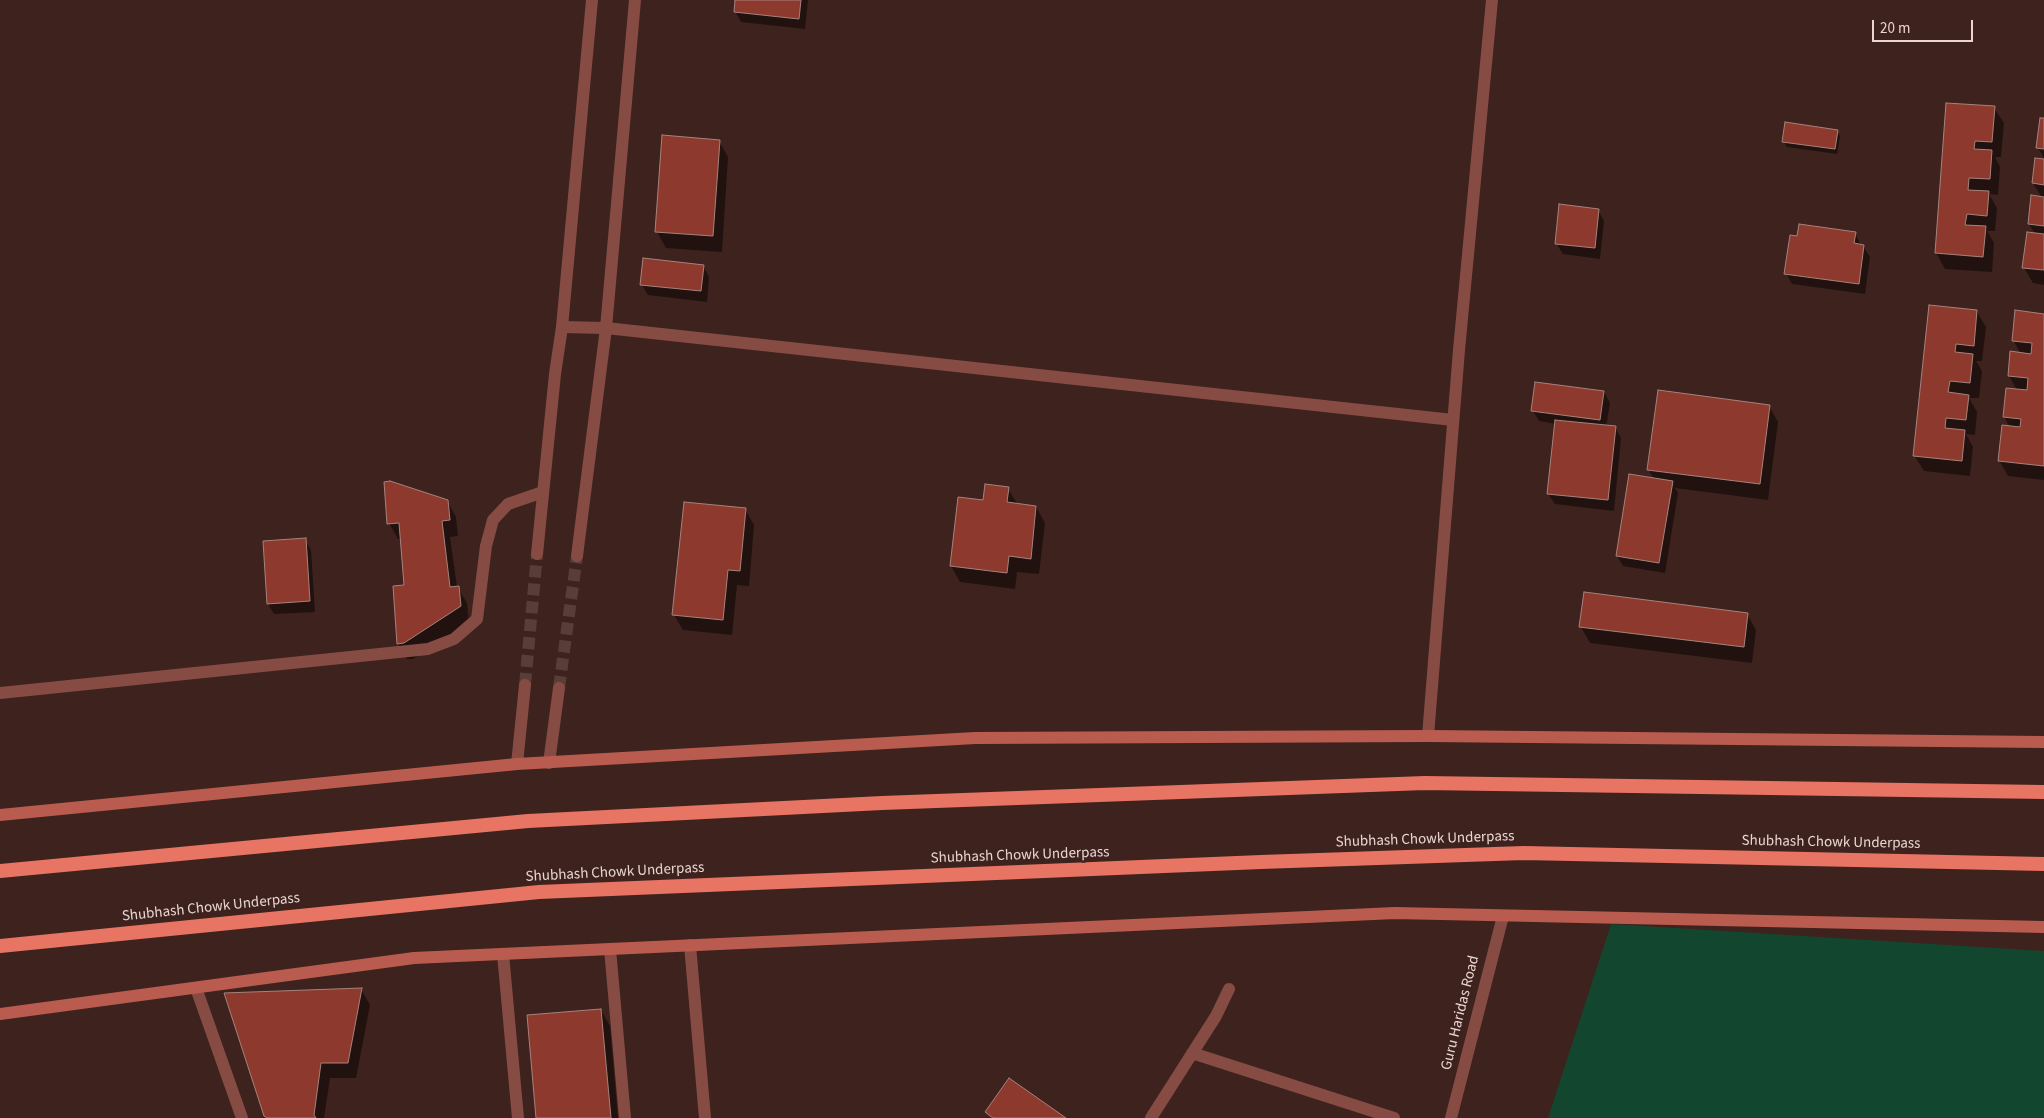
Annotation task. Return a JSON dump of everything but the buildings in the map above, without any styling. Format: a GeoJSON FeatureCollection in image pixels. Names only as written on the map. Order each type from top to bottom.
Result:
{"type":"FeatureCollection","features":[{"type":"Feature","properties":{"kind":"highway"},"geometry":{"type":"LineString","coordinates":[[0,871],[528,821],[882,803],[1425,783],[2044,792]]}},
{"type":"Feature","properties":{"kind":"highway","name":"Shubhash Chowk Underpass"},"geometry":{"type":"LineString","coordinates":[[0,946],[539,892],[1251,862],[1524,853],[2044,864]]}},
{"type":"Feature","properties":{"kind":"main road"},"geometry":{"type":"LineString","coordinates":[[0,815],[516,764],[975,738],[1428,736],[2044,742]]}},
{"type":"Feature","properties":{"kind":"main road"},"geometry":{"type":"LineString","coordinates":[[0,1014],[414,958],[1395,913],[2044,927]]}},
{"type":"Feature","properties":{"kind":"street"},"geometry":{"type":"LineString","coordinates":[[537,554],[555,374],[562,327],[592,0]]}},
{"type":"Feature","properties":{"kind":"street"},"geometry":{"type":"LineString","coordinates":[[576,556],[606,328],[635,0]]}},
{"type":"Feature","properties":{"kind":"street"},"geometry":{"type":"LineString","coordinates":[[1428,736],[1453,420],[1492,0]]}},
{"type":"Feature","properties":{"kind":"street"},"geometry":{"type":"LineString","coordinates":[[562,327],[606,328],[1453,420]]}},
{"type":"Feature","properties":{"kind":"street"},"geometry":{"type":"LineString","coordinates":[[0,693],[428,649],[454,639],[476,619],[486,546],[493,520],[508,504],[543,492]]}},
{"type":"Feature","properties":{"kind":"street"},"geometry":{"type":"LineString","coordinates":[[516,764],[524,685]]}},
{"type":"Feature","properties":{"kind":"street"},"geometry":{"type":"LineString","coordinates":[[549,763],[559,688]]}},
{"type":"Feature","properties":{"kind":"street","name":"Guru Haridas Road"},"geometry":{"type":"LineString","coordinates":[[1451,1118],[1503,916]]}},
{"type":"Feature","properties":{"kind":"street"},"geometry":{"type":"LineString","coordinates":[[690,945],[705,1118]]}},
{"type":"Feature","properties":{"kind":"street"},"geometry":{"type":"LineString","coordinates":[[610,949],[625,1118]]}},
{"type":"Feature","properties":{"kind":"street"},"geometry":{"type":"LineString","coordinates":[[503,954],[518,1118]]}},
{"type":"Feature","properties":{"kind":"street"},"geometry":{"type":"LineString","coordinates":[[196,988],[242,1118]]}},
{"type":"Feature","properties":{"kind":"street"},"geometry":{"type":"LineString","coordinates":[[1151,1118],[1216,1016],[1229,989]]}},
{"type":"Feature","properties":{"kind":"street"},"geometry":{"type":"LineString","coordinates":[[1192,1053],[1394,1118]]}},
{"type":"Feature","properties":{"kind":"green space"},"geometry":{"type":"Polygon","coordinates":[[[1611,924],[2044,951],[2044,1118],[1548,1118],[1611,924]]]}},
{"type":"Feature","properties":{"kind":"tunnel"},"geometry":{"type":"LineString","coordinates":[[525,685],[537,554]]}},
{"type":"Feature","properties":{"kind":"tunnel"},"geometry":{"type":"LineString","coordinates":[[559,688],[577,556]]}}]}
